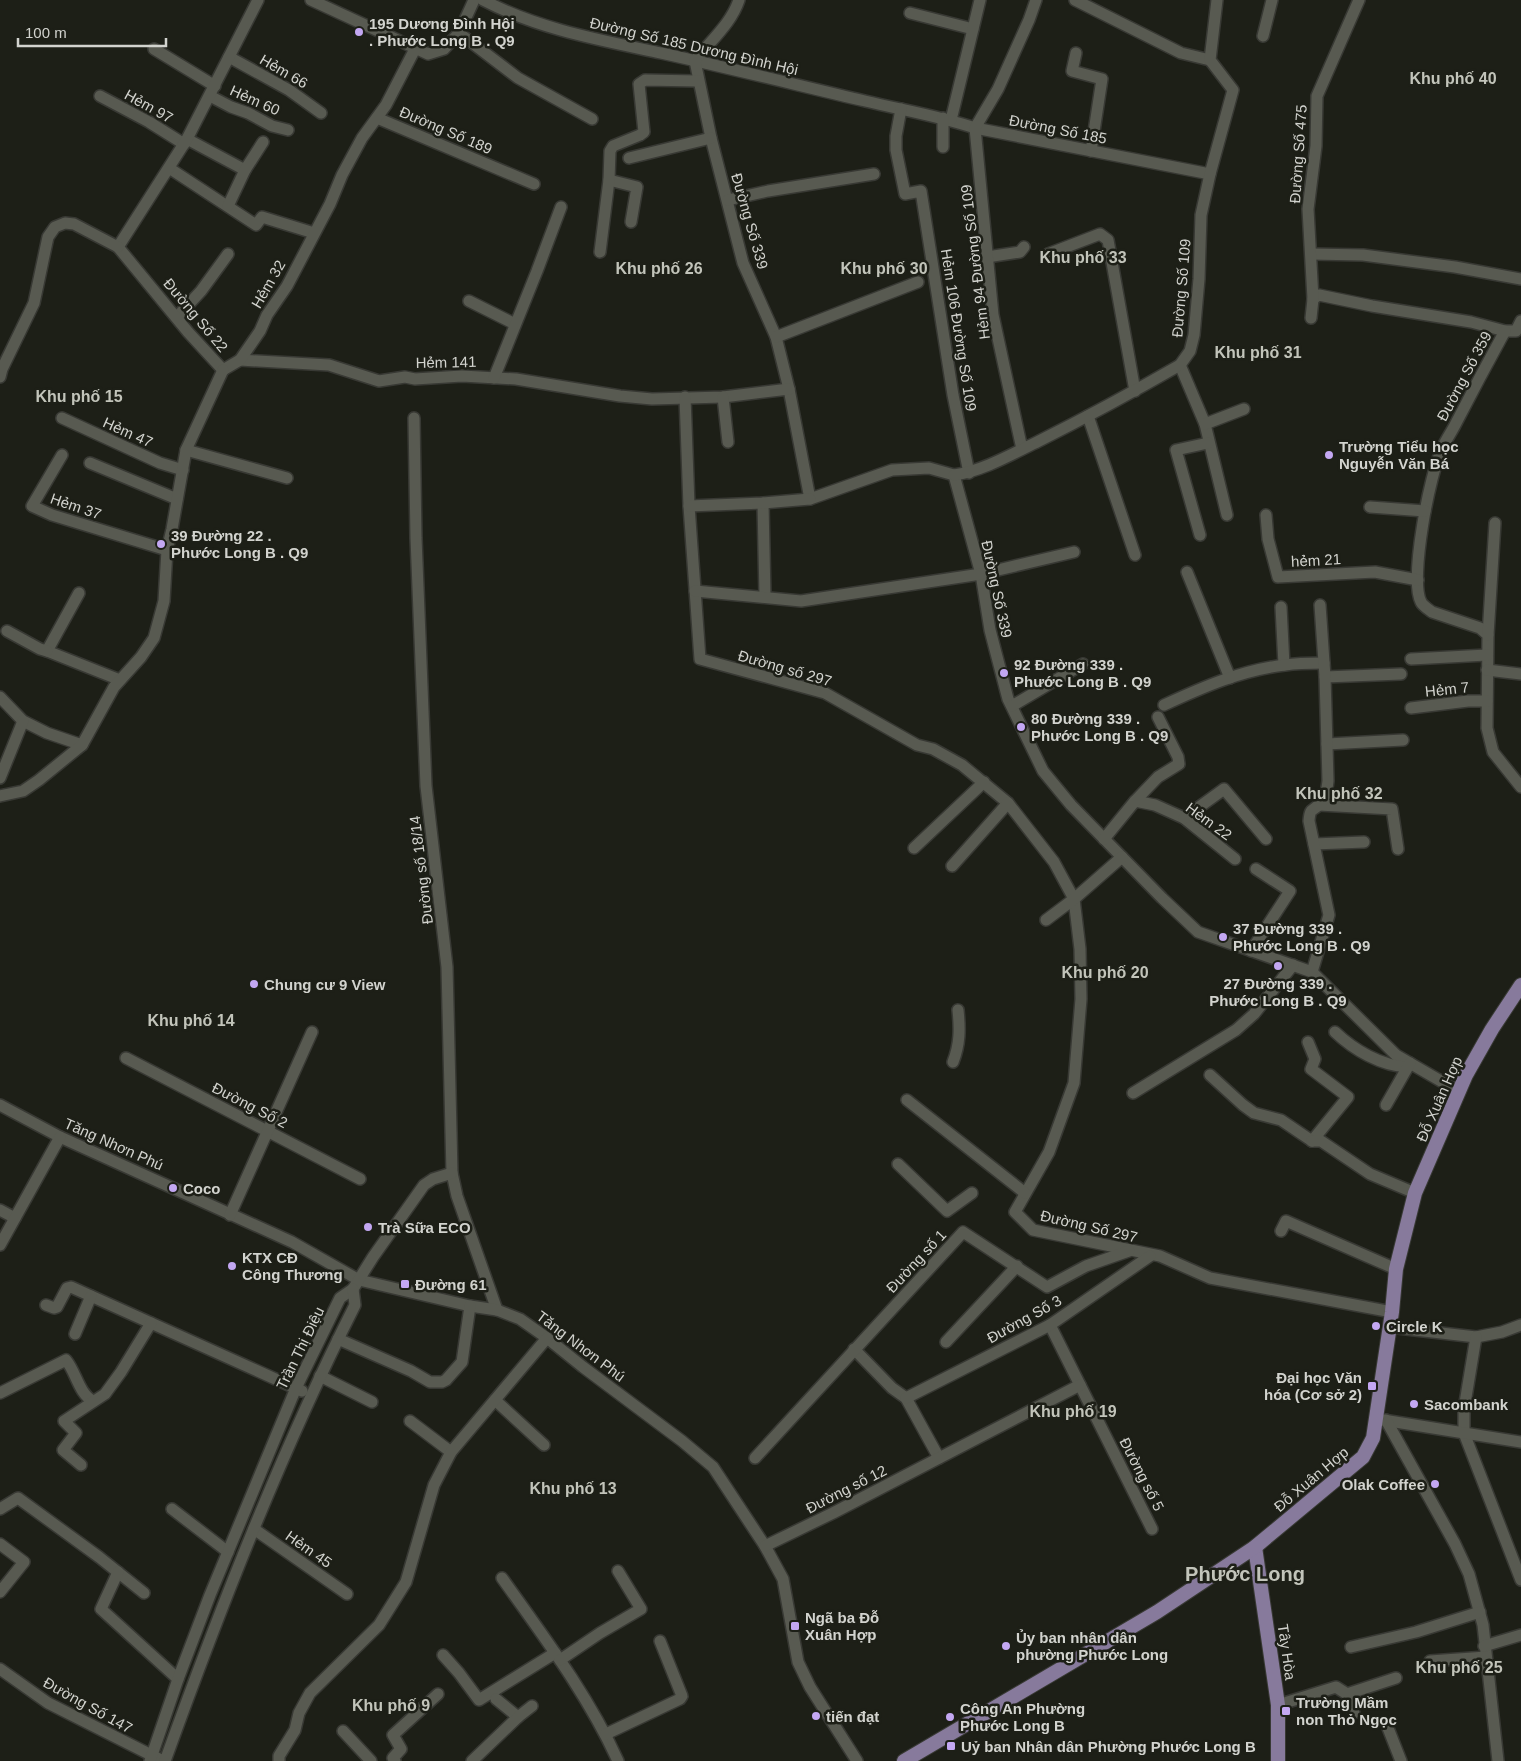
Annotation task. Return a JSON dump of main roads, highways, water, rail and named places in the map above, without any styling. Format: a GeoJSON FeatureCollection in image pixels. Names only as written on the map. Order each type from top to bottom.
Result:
{"type":"FeatureCollection","features":[{"type":"Feature","properties":{"kind":"main road","name":"Đỗ Xuân Hợp"},"geometry":{"type":"LineString","coordinates":[[904,1761],[1156,1612],[1255,1547],[1363,1457],[1381,1420],[1396,1269],[1415,1192],[1458,1091],[1477,1055],[1521,985]]}},
{"type":"Feature","properties":{"kind":"main road","name":"Tây Hòa"},"geometry":{"type":"LineString","coordinates":[[1255,1547],[1278,1705],[1278,1761]]}},
{"type":"Feature","properties":{"kind":"place","name":"195 Dương Đình Hội . Phước Long B . Q9"},"geometry":{"type":"Point","coordinates":[359,32]}},
{"type":"Feature","properties":{"kind":"place","name":"Trường Tiểu học Nguyễn Văn Bá"},"geometry":{"type":"Point","coordinates":[1329,455]}},
{"type":"Feature","properties":{"kind":"place","name":"39 Đường 22 . Phước Long B . Q9"},"geometry":{"type":"Point","coordinates":[161,544]}},
{"type":"Feature","properties":{"kind":"place","name":"92 Đường 339 . Phước Long B . Q9"},"geometry":{"type":"Point","coordinates":[1004,673]}},
{"type":"Feature","properties":{"kind":"place","name":"80 Đường 339 . Phước Long B . Q9"},"geometry":{"type":"Point","coordinates":[1021,727]}},
{"type":"Feature","properties":{"kind":"place","name":"37 Đường 339 . Phước Long B . Q9"},"geometry":{"type":"Point","coordinates":[1223,937]}},
{"type":"Feature","properties":{"kind":"place","name":"27 Đường 339 . Phước Long B . Q9"},"geometry":{"type":"Point","coordinates":[1278,966]}},
{"type":"Feature","properties":{"kind":"place","name":"Chung cư 9 View"},"geometry":{"type":"Point","coordinates":[254,984]}},
{"type":"Feature","properties":{"kind":"place","name":"Coco"},"geometry":{"type":"Point","coordinates":[173,1188]}},
{"type":"Feature","properties":{"kind":"place","name":"Trà Sữa ECO"},"geometry":{"type":"Point","coordinates":[368,1227]}},
{"type":"Feature","properties":{"kind":"place","name":"KTX CĐ Công Thương"},"geometry":{"type":"Point","coordinates":[232,1266]}},
{"type":"Feature","properties":{"kind":"place","name":"Đường 61"},"geometry":{"type":"Point","coordinates":[405,1284]}},
{"type":"Feature","properties":{"kind":"place","name":"Circle K"},"geometry":{"type":"Point","coordinates":[1376,1326]}},
{"type":"Feature","properties":{"kind":"place","name":"Đại học Văn hóa (Cơ sở 2)"},"geometry":{"type":"Point","coordinates":[1372,1386]}},
{"type":"Feature","properties":{"kind":"place","name":"Sacombank"},"geometry":{"type":"Point","coordinates":[1414,1404]}},
{"type":"Feature","properties":{"kind":"place","name":"Olak Coffee"},"geometry":{"type":"Point","coordinates":[1435,1484]}},
{"type":"Feature","properties":{"kind":"place","name":"Ngã ba Đỗ Xuân Hợp"},"geometry":{"type":"Point","coordinates":[795,1626]}},
{"type":"Feature","properties":{"kind":"place","name":"Ủy ban nhân dân phường Phước Long"},"geometry":{"type":"Point","coordinates":[1006,1646]}},
{"type":"Feature","properties":{"kind":"place","name":"Trường Mầm non Thỏ Ngọc"},"geometry":{"type":"Point","coordinates":[1286,1711]}},
{"type":"Feature","properties":{"kind":"place","name":"tiến đạt"},"geometry":{"type":"Point","coordinates":[816,1716]}},
{"type":"Feature","properties":{"kind":"place","name":"Công An Phường Phước Long B"},"geometry":{"type":"Point","coordinates":[950,1717]}},
{"type":"Feature","properties":{"kind":"place","name":"Uỷ ban Nhân dân Phường Phước Long B"},"geometry":{"type":"Point","coordinates":[951,1746]}},
{"type":"Feature","properties":{"kind":"district","name":"Khu phố 40"},"geometry":{"type":"Point","coordinates":[1453,78]}},
{"type":"Feature","properties":{"kind":"district","name":"Khu phố 33"},"geometry":{"type":"Point","coordinates":[1083,257]}},
{"type":"Feature","properties":{"kind":"district","name":"Khu phố 26"},"geometry":{"type":"Point","coordinates":[659,268]}},
{"type":"Feature","properties":{"kind":"district","name":"Khu phố 30"},"geometry":{"type":"Point","coordinates":[884,268]}},
{"type":"Feature","properties":{"kind":"district","name":"Khu phố 31"},"geometry":{"type":"Point","coordinates":[1258,352]}},
{"type":"Feature","properties":{"kind":"district","name":"Khu phố 15"},"geometry":{"type":"Point","coordinates":[79,396]}},
{"type":"Feature","properties":{"kind":"district","name":"Khu phố 32"},"geometry":{"type":"Point","coordinates":[1339,793]}},
{"type":"Feature","properties":{"kind":"district","name":"Khu phố 20"},"geometry":{"type":"Point","coordinates":[1105,972]}},
{"type":"Feature","properties":{"kind":"district","name":"Khu phố 14"},"geometry":{"type":"Point","coordinates":[191,1020]}},
{"type":"Feature","properties":{"kind":"district","name":"Khu phố 19"},"geometry":{"type":"Point","coordinates":[1073,1411]}},
{"type":"Feature","properties":{"kind":"district","name":"Khu phố 13"},"geometry":{"type":"Point","coordinates":[573,1488]}},
{"type":"Feature","properties":{"kind":"district","name":"Phước Long"},"geometry":{"type":"Point","coordinates":[1245,1574]}},
{"type":"Feature","properties":{"kind":"district","name":"Khu phố 25"},"geometry":{"type":"Point","coordinates":[1459,1667]}},
{"type":"Feature","properties":{"kind":"district","name":"Khu phố 9"},"geometry":{"type":"Point","coordinates":[391,1705]}}]}
